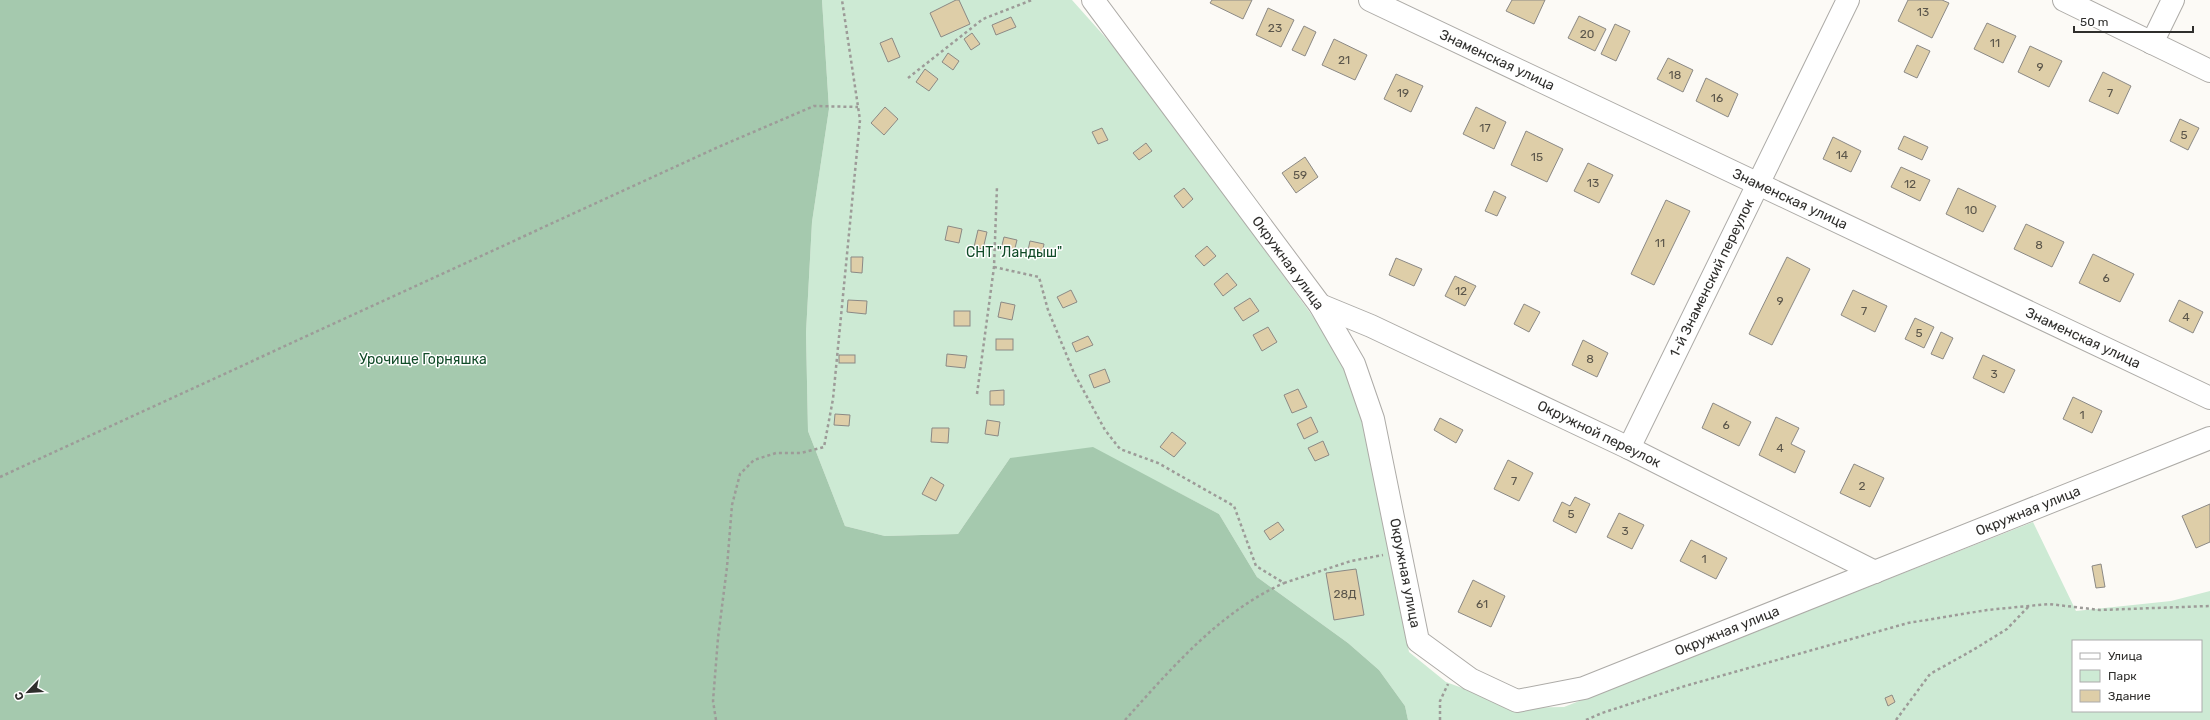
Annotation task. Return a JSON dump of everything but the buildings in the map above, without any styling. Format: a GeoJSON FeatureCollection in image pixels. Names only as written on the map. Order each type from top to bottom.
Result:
{"type":"FeatureCollection","features":[{"type":"Feature","properties":{"kind":"street","name":"Окружная улица"},"geometry":{"type":"LineString","coordinates":[[1092,0],[1320,305],[1354,364],[1373,419],[1401,551],[1418,641],[1470,679],[1517,701],[1584,688],[2210,438]]}},
{"type":"Feature","properties":{"kind":"street","name":"Знаменская улица"},"geometry":{"type":"LineString","coordinates":[[1370,0],[2210,398]]}},
{"type":"Feature","properties":{"kind":"street","name":"1-й Знаменский переулок"},"geometry":{"type":"LineString","coordinates":[[1629,448],[1848,0]]}},
{"type":"Feature","properties":{"kind":"street"},"geometry":{"type":"LineString","coordinates":[[2064,0],[2210,71]]}},
{"type":"Feature","properties":{"kind":"street"},"geometry":{"type":"LineString","coordinates":[[2152,43],[2173,0]]}},
{"type":"Feature","properties":{"kind":"street","name":"Окружной переулок"},"geometry":{"type":"LineString","coordinates":[[1320,305],[1371,326],[1629,448],[1875,572]]}},
{"type":"Feature","properties":{"kind":"path"},"geometry":{"type":"LineString","coordinates":[[716,720],[713,701],[718,638],[727,567],[732,505],[740,474],[754,460],[776,454],[801,453],[824,446],[833,399],[860,120],[842,0]]}},
{"type":"Feature","properties":{"kind":"path"},"geometry":{"type":"LineString","coordinates":[[908,78],[983,19],[1032,0]]}},
{"type":"Feature","properties":{"kind":"path"},"geometry":{"type":"LineString","coordinates":[[0,477],[716,148],[814,106],[858,106]]}},
{"type":"Feature","properties":{"kind":"path"},"geometry":{"type":"LineString","coordinates":[[977,394],[994,267],[997,186]]}},
{"type":"Feature","properties":{"kind":"path"},"geometry":{"type":"LineString","coordinates":[[994,267],[1039,277],[1048,310],[1074,372],[1104,430],[1120,450],[1158,463],[1234,506],[1256,566],[1284,582]]}},
{"type":"Feature","properties":{"kind":"path"},"geometry":{"type":"LineString","coordinates":[[1124,720],[1198,642],[1263,592],[1284,582],[1351,561],[1401,551]]}},
{"type":"Feature","properties":{"kind":"path"},"geometry":{"type":"LineString","coordinates":[[1586,720],[1602,713],[1685,686],[1908,623],[1987,610],[2049,604],[2100,610],[2210,606]]}},
{"type":"Feature","properties":{"kind":"path"},"geometry":{"type":"LineString","coordinates":[[1896,720],[1930,674],[2007,629],[2029,606]]}},
{"type":"Feature","properties":{"kind":"path"},"geometry":{"type":"LineString","coordinates":[[1440,720],[1440,701],[1455,668]]}},
{"type":"Feature","properties":{"kind":"green space","name":"Урочище Горняшка"},"geometry":{"type":"Polygon","coordinates":[[[0,0],[822,0],[829,109],[812,222],[806,333],[808,431],[845,526],[885,536],[958,534],[1010,458],[1093,447],[1219,514],[1257,577],[1348,643],[1379,670],[1405,706],[1408,720],[0,720],[0,0]]]}},
{"type":"Feature","properties":{"kind":"green space","name":"СНТ \"Ландыш\""},"geometry":{"type":"Polygon","coordinates":[[[822,0],[1072,0],[1130,65],[1330,340],[1359,402],[1409,652],[1446,682],[1516,708],[1564,707],[2033,522],[2076,611],[2171,601],[2210,591],[2210,720],[1408,720],[1405,706],[1379,670],[1348,643],[1257,577],[1219,514],[1162,484],[1010,458],[958,534],[885,536],[845,526],[808,431],[806,333],[812,222],[829,109],[822,0]]]}}]}
